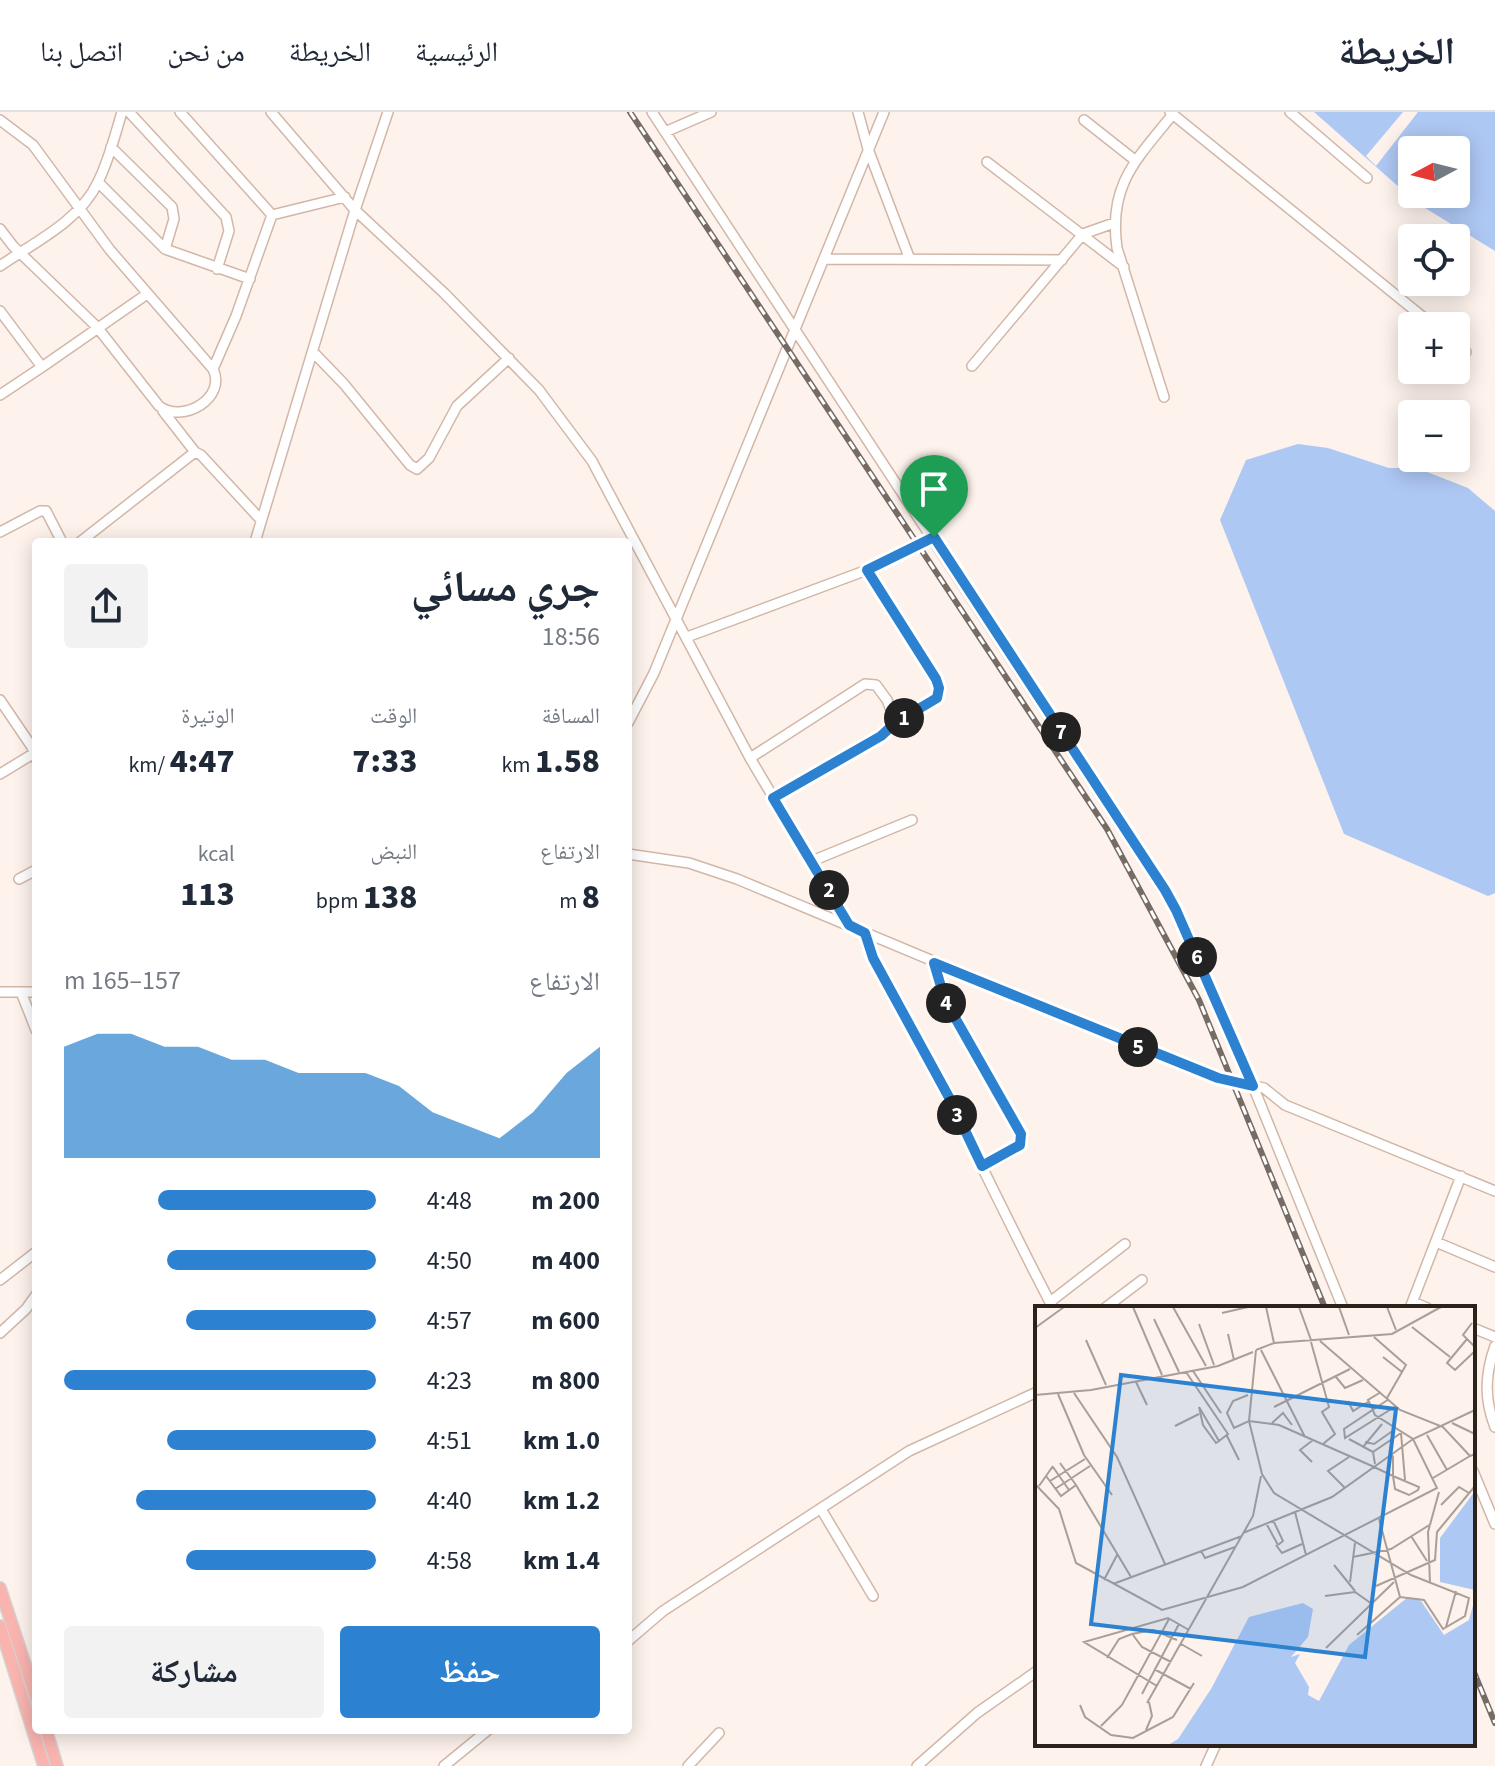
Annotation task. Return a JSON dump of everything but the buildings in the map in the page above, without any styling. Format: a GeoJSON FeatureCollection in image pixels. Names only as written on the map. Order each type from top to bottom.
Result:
{"type":"FeatureCollection","features":[{"type":"Feature","properties":{"kind":"main road"},"geometry":{"type":"LineString","coordinates":[[0,1588],[32,1672]]}},
{"type":"Feature","properties":{"kind":"main road"},"geometry":{"type":"LineString","coordinates":[[0,1626],[32,1728]]}},
{"type":"Feature","properties":{"kind":"main road"},"geometry":{"type":"LineString","coordinates":[[34,1734],[44,1766]]}},
{"type":"Feature","properties":{"kind":"main road"},"geometry":{"type":"LineString","coordinates":[[47,1734],[57,1766]]}},
{"type":"Feature","properties":{"kind":"street"},"geometry":{"type":"LineString","coordinates":[[0,266],[78,209],[98,182],[122,112]]}},
{"type":"Feature","properties":{"kind":"street"},"geometry":{"type":"LineString","coordinates":[[129,112],[214,201],[229,221],[229,231],[217,269]]}},
{"type":"Feature","properties":{"kind":"street"},"geometry":{"type":"LineString","coordinates":[[180,112],[272,215]]}},
{"type":"Feature","properties":{"kind":"street"},"geometry":{"type":"LineString","coordinates":[[271,112],[355,210],[509,358],[557,413],[592,461],[750,758],[849,925]]}},
{"type":"Feature","properties":{"kind":"street"},"geometry":{"type":"LineString","coordinates":[[256,538],[355,210],[388,112]]}},
{"type":"Feature","properties":{"kind":"street"},"geometry":{"type":"LineString","coordinates":[[652,112],[1165,890],[1253,1086],[1342,1306]]}},
{"type":"Feature","properties":{"kind":"street"},"geometry":{"type":"LineString","coordinates":[[665,132],[711,112]]}},
{"type":"Feature","properties":{"kind":"street"},"geometry":{"type":"LineString","coordinates":[[858,112],[868,149],[909,257]]}},
{"type":"Feature","properties":{"kind":"street"},"geometry":{"type":"LineString","coordinates":[[632,715],[677,618],[884,112]]}},
{"type":"Feature","properties":{"kind":"street"},"geometry":{"type":"LineString","coordinates":[[1290,112],[1367,178]]}},
{"type":"Feature","properties":{"kind":"street"},"geometry":{"type":"LineString","coordinates":[[1164,397],[1117,248],[1114,223],[1118,198],[1136,161],[1172,113],[1417,312]]}},
{"type":"Feature","properties":{"kind":"street"},"geometry":{"type":"LineString","coordinates":[[0,120],[33,145],[62,182],[78,209],[213,369],[217,378],[215,390],[205,400],[180,413],[166,411],[159,406]]}},
{"type":"Feature","properties":{"kind":"street"},"geometry":{"type":"LineString","coordinates":[[1084,120],[1136,161]]}},
{"type":"Feature","properties":{"kind":"street"},"geometry":{"type":"LineString","coordinates":[[111,147],[172,207],[174,219],[165,249]]}},
{"type":"Feature","properties":{"kind":"street"},"geometry":{"type":"LineString","coordinates":[[987,162],[1124,267]]}},
{"type":"Feature","properties":{"kind":"street"},"geometry":{"type":"LineString","coordinates":[[98,182],[165,249],[250,279]]}},
{"type":"Feature","properties":{"kind":"street"},"geometry":{"type":"LineString","coordinates":[[272,215],[345,197]]}},
{"type":"Feature","properties":{"kind":"street"},"geometry":{"type":"LineString","coordinates":[[213,369],[272,215]]}},
{"type":"Feature","properties":{"kind":"street"},"geometry":{"type":"LineString","coordinates":[[972,366],[1083,234],[1114,223]]}},
{"type":"Feature","properties":{"kind":"street"},"geometry":{"type":"LineString","coordinates":[[0,229],[13,246],[97,327],[195,452],[261,520]]}},
{"type":"Feature","properties":{"kind":"street"},"geometry":{"type":"LineString","coordinates":[[824,259],[1062,260]]}},
{"type":"Feature","properties":{"kind":"street"},"geometry":{"type":"LineString","coordinates":[[0,395],[147,294]]}},
{"type":"Feature","properties":{"kind":"street"},"geometry":{"type":"LineString","coordinates":[[0,311],[42,367]]}},
{"type":"Feature","properties":{"kind":"street"},"geometry":{"type":"LineString","coordinates":[[314,353],[344,384],[410,465],[417,469],[429,458],[457,406],[509,358]]}},
{"type":"Feature","properties":{"kind":"street"},"geometry":{"type":"LineString","coordinates":[[85,538],[195,452]]}},
{"type":"Feature","properties":{"kind":"street"},"geometry":{"type":"LineString","coordinates":[[0,532],[40,511],[46,511],[60,538]]}},
{"type":"Feature","properties":{"kind":"street"},"geometry":{"type":"LineString","coordinates":[[687,637],[867,570],[934,537]]}},
{"type":"Feature","properties":{"kind":"street"},"geometry":{"type":"LineString","coordinates":[[773,798],[881,736],[895,723],[937,698],[939,684],[867,570]]}},
{"type":"Feature","properties":{"kind":"street"},"geometry":{"type":"LineString","coordinates":[[750,758],[869,683],[876,685],[887,700],[895,723]]}},
{"type":"Feature","properties":{"kind":"street"},"geometry":{"type":"LineString","coordinates":[[0,700],[32,746]]}},
{"type":"Feature","properties":{"kind":"street"},"geometry":{"type":"LineString","coordinates":[[0,774],[32,754]]}},
{"type":"Feature","properties":{"kind":"street"},"geometry":{"type":"LineString","coordinates":[[812,861],[912,820]]}},
{"type":"Feature","properties":{"kind":"street"},"geometry":{"type":"LineString","coordinates":[[632,855],[689,863],[737,879],[1218,1078],[1264,1088],[1285,1105],[1495,1191]]}},
{"type":"Feature","properties":{"kind":"street"},"geometry":{"type":"LineString","coordinates":[[19,879],[32,872]]}},
{"type":"Feature","properties":{"kind":"street"},"geometry":{"type":"LineString","coordinates":[[865,933],[873,958],[951,1101],[1051,1305],[1125,1244]]}},
{"type":"Feature","properties":{"kind":"street"},"geometry":{"type":"LineString","coordinates":[[934,963],[945,1000],[1021,1134],[1020,1145],[1015,1150],[982,1166]]}},
{"type":"Feature","properties":{"kind":"street"},"geometry":{"type":"LineString","coordinates":[[0,992],[32,992]]}},
{"type":"Feature","properties":{"kind":"street"},"geometry":{"type":"LineString","coordinates":[[21,992],[32,1020]]}},
{"type":"Feature","properties":{"kind":"street"},"geometry":{"type":"LineString","coordinates":[[1411,1305],[1461,1176]]}},
{"type":"Feature","properties":{"kind":"street"},"geometry":{"type":"LineString","coordinates":[[1436,1242],[1495,1267]]}},
{"type":"Feature","properties":{"kind":"street"},"geometry":{"type":"LineString","coordinates":[[0,1280],[32,1255]]}},
{"type":"Feature","properties":{"kind":"street"},"geometry":{"type":"LineString","coordinates":[[1108,1306],[1142,1280]]}},
{"type":"Feature","properties":{"kind":"street"},"geometry":{"type":"LineString","coordinates":[[0,1333],[32,1301]]}},
{"type":"Feature","properties":{"kind":"street"},"geometry":{"type":"LineString","coordinates":[[1475,1329],[1495,1337]]}},
{"type":"Feature","properties":{"kind":"street"},"geometry":{"type":"LineString","coordinates":[[1495,1346],[1489,1362],[1486,1389],[1495,1427]]}},
{"type":"Feature","properties":{"kind":"street"},"geometry":{"type":"LineString","coordinates":[[632,1638],[663,1611],[909,1451],[1035,1393]]}},
{"type":"Feature","properties":{"kind":"street"},"geometry":{"type":"LineString","coordinates":[[1475,1476],[1495,1524]]}},
{"type":"Feature","properties":{"kind":"street"},"geometry":{"type":"LineString","coordinates":[[821,1509],[873,1596]]}},
{"type":"Feature","properties":{"kind":"street"},"geometry":{"type":"LineString","coordinates":[[917,1766],[977,1713],[1035,1672]]}},
{"type":"Feature","properties":{"kind":"street"},"geometry":{"type":"LineString","coordinates":[[688,1766],[719,1733]]}},
{"type":"Feature","properties":{"kind":"street"},"geometry":{"type":"LineString","coordinates":[[444,1766],[483,1734]]}},
{"type":"Feature","properties":{"kind":"street"},"geometry":{"type":"LineString","coordinates":[[1206,1766],[1215,1746]]}},
{"type":"Feature","properties":{"kind":"water"},"geometry":{"type":"Polygon","coordinates":[[[1314,112],[1495,112],[1495,251],[1470,236],[1470,224],[1451,224],[1425,208],[1470,208],[1470,136],[1398,136],[1398,186],[1314,112]]]}},
{"type":"Feature","properties":{"kind":"water"},"geometry":{"type":"Polygon","coordinates":[[[1298,444],[1328,448],[1389,468],[1398,468],[1398,472],[1427,472],[1468,488],[1495,511],[1495,893],[1488,896],[1344,834],[1220,520],[1246,460],[1298,444]]]}},
{"type":"Feature","properties":{"kind":"pier"},"geometry":{"type":"Polygon","coordinates":[[[1403,112],[1418,112],[1376,166],[1366,156],[1403,112]]]}},
{"type":"Feature","properties":{"kind":"railway"},"geometry":{"type":"LineString","coordinates":[[630,112],[1107,829],[1199,1000],[1324,1306]]}},
{"type":"Feature","properties":{"kind":"railway"},"geometry":{"type":"LineString","coordinates":[[1475,1675],[1495,1723]]}},
{"type":"Feature","properties":{"kind":"route"},"geometry":{"type":"LineString","coordinates":[[934,537],[1165,890],[1253,1086],[1218,1078],[934,963],[945,1000],[1021,1134],[1020,1145],[1015,1150],[982,1166],[951,1101],[873,958],[865,933],[849,925],[773,798],[881,736],[895,723],[937,698],[939,684],[867,570],[934,537]]}}]}
